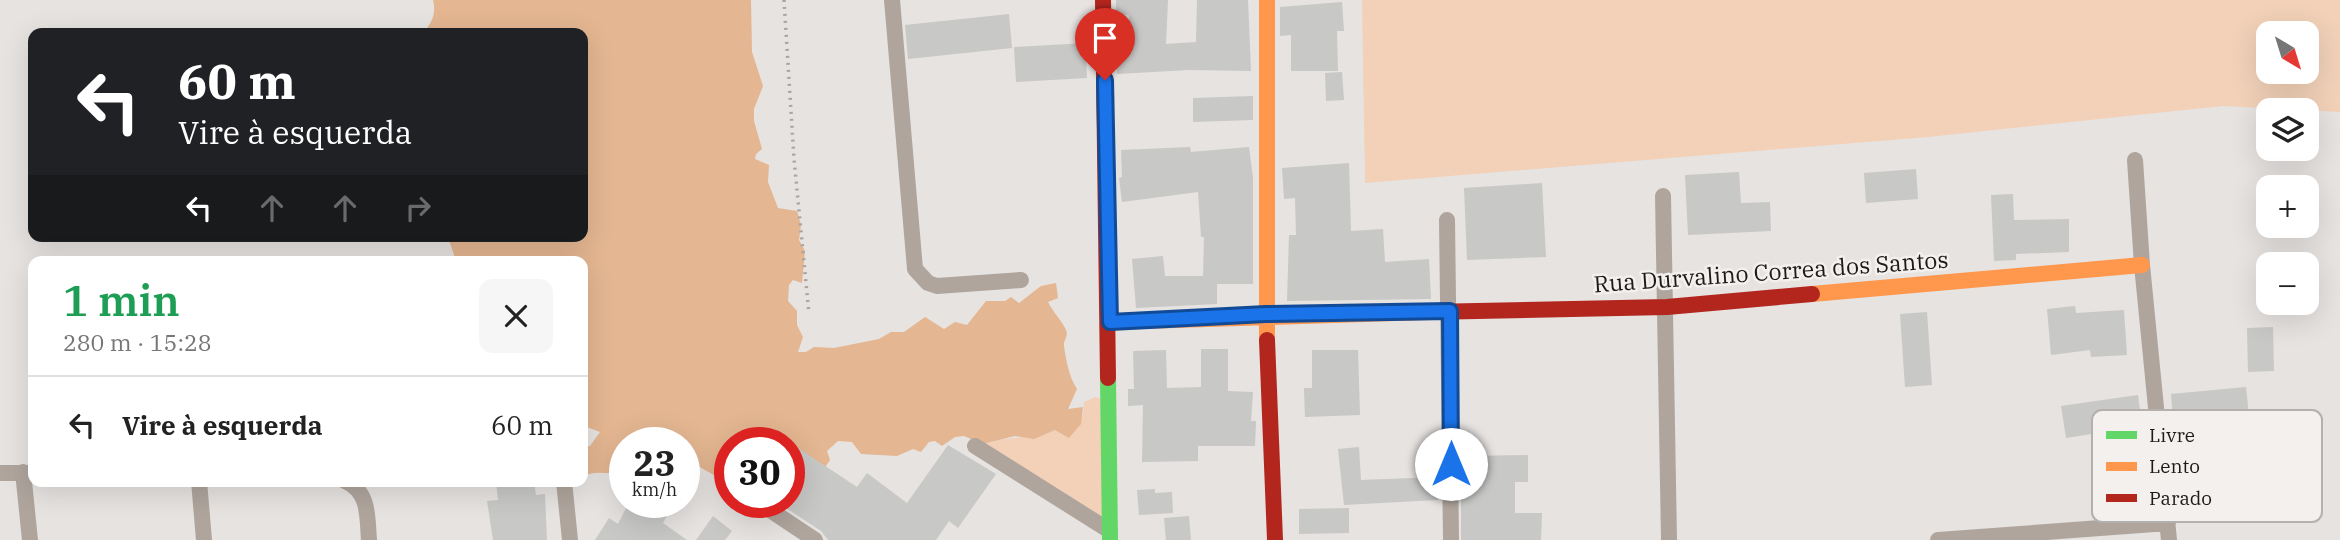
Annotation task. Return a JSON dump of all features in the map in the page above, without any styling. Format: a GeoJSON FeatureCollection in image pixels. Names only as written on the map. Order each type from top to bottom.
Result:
{"type":"FeatureCollection","features":[{"type":"Feature","properties":{"kind":"street"},"geometry":{"type":"LineString","coordinates":[[892,0],[915,269],[928,283],[937,286],[1021,280]]}},
{"type":"Feature","properties":{"kind":"street"},"geometry":{"type":"LineString","coordinates":[[1103,0],[1110,322],[1110,536]]}},
{"type":"Feature","properties":{"kind":"street"},"geometry":{"type":"LineString","coordinates":[[1267,0],[1266,314],[1275,540]]}},
{"type":"Feature","properties":{"kind":"street"},"geometry":{"type":"LineString","coordinates":[[2135,160],[2157,410]]}},
{"type":"Feature","properties":{"kind":"street"},"geometry":{"type":"LineString","coordinates":[[1663,196],[1669,540]]}},
{"type":"Feature","properties":{"kind":"street"},"geometry":{"type":"LineString","coordinates":[[1447,220],[1451,540]]}},
{"type":"Feature","properties":{"kind":"street","name":"Rua Durvalino Correa dos Santos"},"geometry":{"type":"LineString","coordinates":[[1110,322],[1266,314],[1667,307],[2142,265]]}},
{"type":"Feature","properties":{"kind":"street"},"geometry":{"type":"LineString","coordinates":[[975,446],[1110,536]]}},
{"type":"Feature","properties":{"kind":"street"},"geometry":{"type":"LineString","coordinates":[[0,473],[28,472]]}},
{"type":"Feature","properties":{"kind":"street"},"geometry":{"type":"LineString","coordinates":[[28,487],[30,540]]}},
{"type":"Feature","properties":{"kind":"street"},"geometry":{"type":"LineString","coordinates":[[200,487],[204,540]]}},
{"type":"Feature","properties":{"kind":"street"},"geometry":{"type":"LineString","coordinates":[[354,487],[365,499],[369,540]]}},
{"type":"Feature","properties":{"kind":"street"},"geometry":{"type":"LineString","coordinates":[[565,487],[570,540]]}},
{"type":"Feature","properties":{"kind":"street"},"geometry":{"type":"LineString","coordinates":[[782,518],[815,540]]}},
{"type":"Feature","properties":{"kind":"street"},"geometry":{"type":"LineString","coordinates":[[1938,540],[2169,532]]}},
{"type":"Feature","properties":{"kind":"path"},"geometry":{"type":"LineString","coordinates":[[784,0],[794,159],[809,314]]}},
{"type":"Feature","properties":{"kind":"shaded area"},"geometry":{"type":"Polygon","coordinates":[[[433,0],[751,0],[752,52],[763,86],[754,109],[754,121],[762,149],[755,159],[769,165],[768,182],[778,208],[797,211],[801,225],[799,240],[805,251],[802,283],[793,280],[789,285],[788,301],[797,311],[797,325],[803,337],[798,352],[806,352],[814,347],[834,348],[879,339],[891,332],[904,332],[925,317],[944,329],[955,322],[967,325],[986,301],[1005,301],[1011,297],[1019,303],[1041,286],[1056,283],[1058,298],[1048,302],[1067,332],[1064,344],[1066,357],[1077,389],[1068,409],[1083,407],[1081,424],[1069,438],[1055,430],[1034,439],[1015,436],[982,444],[964,436],[955,437],[942,446],[935,441],[929,442],[921,452],[913,449],[897,456],[861,454],[852,442],[838,441],[827,451],[830,460],[826,466],[816,470],[805,459],[805,427],[714,427],[714,475],[700,467],[700,427],[609,427],[609,473],[588,475],[588,446],[600,432],[588,428],[588,256],[454,256],[450,242],[588,242],[588,28],[426,28],[434,12],[433,0]]]}},
{"type":"Feature","properties":{"kind":"shaded area"},"geometry":{"type":"Polygon","coordinates":[[[1362,0],[2340,0],[2340,112],[2319,111],[2319,98],[2256,98],[2256,108],[2223,106],[1928,137],[1365,183],[1362,0]]]}},
{"type":"Feature","properties":{"kind":"shaded area"},"geometry":{"type":"Polygon","coordinates":[[[1095,397],[1101,399],[1110,531],[982,444],[1037,436],[1055,430],[1063,433],[1083,415],[1084,402],[1095,397]]]}},
{"type":"Feature","properties":{"kind":"building"},"geometry":{"type":"Polygon","coordinates":[[[1116,0],[1168,0],[1166,44],[1196,42],[1197,0],[1248,0],[1251,71],[1188,70],[1117,74],[1117,45],[1128,45],[1129,15],[1116,15],[1116,0]]]}},
{"type":"Feature","properties":{"kind":"building"},"geometry":{"type":"Polygon","coordinates":[[[1342,2],[1344,31],[1337,31],[1338,71],[1291,71],[1291,35],[1280,36],[1280,7],[1342,2]]]}},
{"type":"Feature","properties":{"kind":"building"},"geometry":{"type":"Polygon","coordinates":[[[1009,14],[1012,48],[908,59],[905,25],[1009,14]]]}},
{"type":"Feature","properties":{"kind":"building"},"geometry":{"type":"Polygon","coordinates":[[[1085,43],[1087,78],[1016,82],[1014,47],[1085,43]]]}},
{"type":"Feature","properties":{"kind":"building"},"geometry":{"type":"Polygon","coordinates":[[[1342,72],[1344,100],[1326,101],[1325,73],[1342,72]]]}},
{"type":"Feature","properties":{"kind":"building"},"geometry":{"type":"Polygon","coordinates":[[[1253,96],[1253,120],[1193,122],[1193,98],[1253,96]]]}},
{"type":"Feature","properties":{"kind":"building"},"geometry":{"type":"Polygon","coordinates":[[[1190,147],[1191,152],[1249,147],[1253,178],[1253,284],[1217,284],[1217,304],[1136,308],[1132,259],[1163,256],[1165,276],[1203,276],[1204,237],[1201,237],[1198,192],[1122,202],[1119,178],[1122,177],[1121,150],[1190,147]]]}},
{"type":"Feature","properties":{"kind":"building"},"geometry":{"type":"Polygon","coordinates":[[[1349,163],[1351,231],[1383,229],[1385,262],[1429,259],[1431,299],[1287,301],[1289,235],[1296,235],[1295,198],[1284,199],[1282,168],[1349,163]]]}},
{"type":"Feature","properties":{"kind":"building"},"geometry":{"type":"Polygon","coordinates":[[[1916,169],[1918,199],[1866,203],[1864,173],[1916,169]]]}},
{"type":"Feature","properties":{"kind":"building"},"geometry":{"type":"Polygon","coordinates":[[[1739,172],[1741,203],[1770,202],[1771,231],[1688,235],[1685,175],[1739,172]]]}},
{"type":"Feature","properties":{"kind":"building"},"geometry":{"type":"Polygon","coordinates":[[[1542,183],[1546,257],[1467,260],[1464,188],[1542,183]]]}},
{"type":"Feature","properties":{"kind":"building"},"geometry":{"type":"Polygon","coordinates":[[[2013,194],[2014,220],[2069,219],[2069,252],[2016,254],[2016,260],[1994,261],[1991,195],[2013,194]]]}},
{"type":"Feature","properties":{"kind":"building"},"geometry":{"type":"Polygon","coordinates":[[[2075,306],[2076,313],[2124,310],[2127,355],[2091,357],[2090,350],[2051,355],[2047,309],[2075,306]]]}},
{"type":"Feature","properties":{"kind":"building"},"geometry":{"type":"Polygon","coordinates":[[[1927,312],[1932,385],[1905,387],[1900,314],[1927,312]]]}},
{"type":"Feature","properties":{"kind":"building"},"geometry":{"type":"Polygon","coordinates":[[[2273,327],[2274,371],[2248,372],[2247,328],[2273,327]]]}},
{"type":"Feature","properties":{"kind":"building"},"geometry":{"type":"Polygon","coordinates":[[[1201,349],[1228,349],[1228,391],[1253,392],[1251,421],[1256,421],[1255,446],[1198,446],[1198,461],[1142,462],[1143,405],[1128,406],[1128,389],[1134,389],[1133,351],[1166,350],[1167,388],[1201,387],[1201,349]]]}},
{"type":"Feature","properties":{"kind":"building"},"geometry":{"type":"Polygon","coordinates":[[[1312,350],[1358,350],[1360,415],[1305,417],[1304,388],[1312,388],[1312,350]]]}},
{"type":"Feature","properties":{"kind":"building"},"geometry":{"type":"Polygon","coordinates":[[[2246,387],[2248,410],[2172,410],[2171,394],[2246,387]]]}},
{"type":"Feature","properties":{"kind":"building"},"geometry":{"type":"Polygon","coordinates":[[[2138,395],[2140,410],[2092,410],[2092,434],[2066,438],[2061,406],[2138,395]]]}},
{"type":"Feature","properties":{"kind":"building"},"geometry":{"type":"Polygon","coordinates":[[[948,445],[996,474],[958,528],[949,521],[936,540],[828,540],[821,531],[801,518],[805,518],[805,453],[857,487],[867,473],[907,503],[948,445]]]}},
{"type":"Feature","properties":{"kind":"building"},"geometry":{"type":"Polygon","coordinates":[[[1359,447],[1361,480],[1437,477],[1438,500],[1344,505],[1338,449],[1359,447]]]}},
{"type":"Feature","properties":{"kind":"building"},"geometry":{"type":"Polygon","coordinates":[[[1528,455],[1528,482],[1515,482],[1515,513],[1542,513],[1541,540],[1461,540],[1461,489],[1468,489],[1468,456],[1528,455]]]}},
{"type":"Feature","properties":{"kind":"building"},"geometry":{"type":"Polygon","coordinates":[[[497,487],[535,487],[536,495],[545,494],[547,540],[493,540],[487,501],[498,500],[497,487]]]}},
{"type":"Feature","properties":{"kind":"building"},"geometry":{"type":"Polygon","coordinates":[[[1155,489],[1155,493],[1172,492],[1173,513],[1139,515],[1137,490],[1155,489]]]}},
{"type":"Feature","properties":{"kind":"building"},"geometry":{"type":"Polygon","coordinates":[[[1349,508],[1349,533],[1299,534],[1299,509],[1349,508]]]}},
{"type":"Feature","properties":{"kind":"building"},"geometry":{"type":"Polygon","coordinates":[[[713,516],[732,531],[725,540],[696,540],[713,516]]]}},
{"type":"Feature","properties":{"kind":"building"},"geometry":{"type":"Polygon","coordinates":[[[1189,516],[1191,540],[1166,540],[1164,518],[1189,516]]]}},
{"type":"Feature","properties":{"kind":"building"},"geometry":{"type":"Polygon","coordinates":[[[609,518],[618,524],[621,518],[666,518],[663,523],[687,540],[595,540],[609,518]]]}},
{"type":"Feature","properties":{"kind":"traffic: fast"},"geometry":{"type":"LineString","coordinates":[[1108,378],[1110,540]]}},
{"type":"Feature","properties":{"kind":"traffic: slow"},"geometry":{"type":"LineString","coordinates":[[1267,0],[1267,340]]}},
{"type":"Feature","properties":{"kind":"traffic: slow"},"geometry":{"type":"LineString","coordinates":[[1812,294],[2142,265]]}},
{"type":"Feature","properties":{"kind":"traffic: slow"},"geometry":{"type":"LineString","coordinates":[[1110,322],[1428,312]]}},
{"type":"Feature","properties":{"kind":"traffic: jam"},"geometry":{"type":"LineString","coordinates":[[1103,0],[1108,378]]}},
{"type":"Feature","properties":{"kind":"traffic: jam"},"geometry":{"type":"LineString","coordinates":[[1428,312],[1667,307],[1812,294]]}},
{"type":"Feature","properties":{"kind":"traffic: jam"},"geometry":{"type":"LineString","coordinates":[[1267,340],[1275,540]]}},
{"type":"Feature","properties":{"kind":"route"},"geometry":{"type":"LineString","coordinates":[[1105,80],[1110,322],[1266,314],[1450,311],[1451,464]]}}]}
